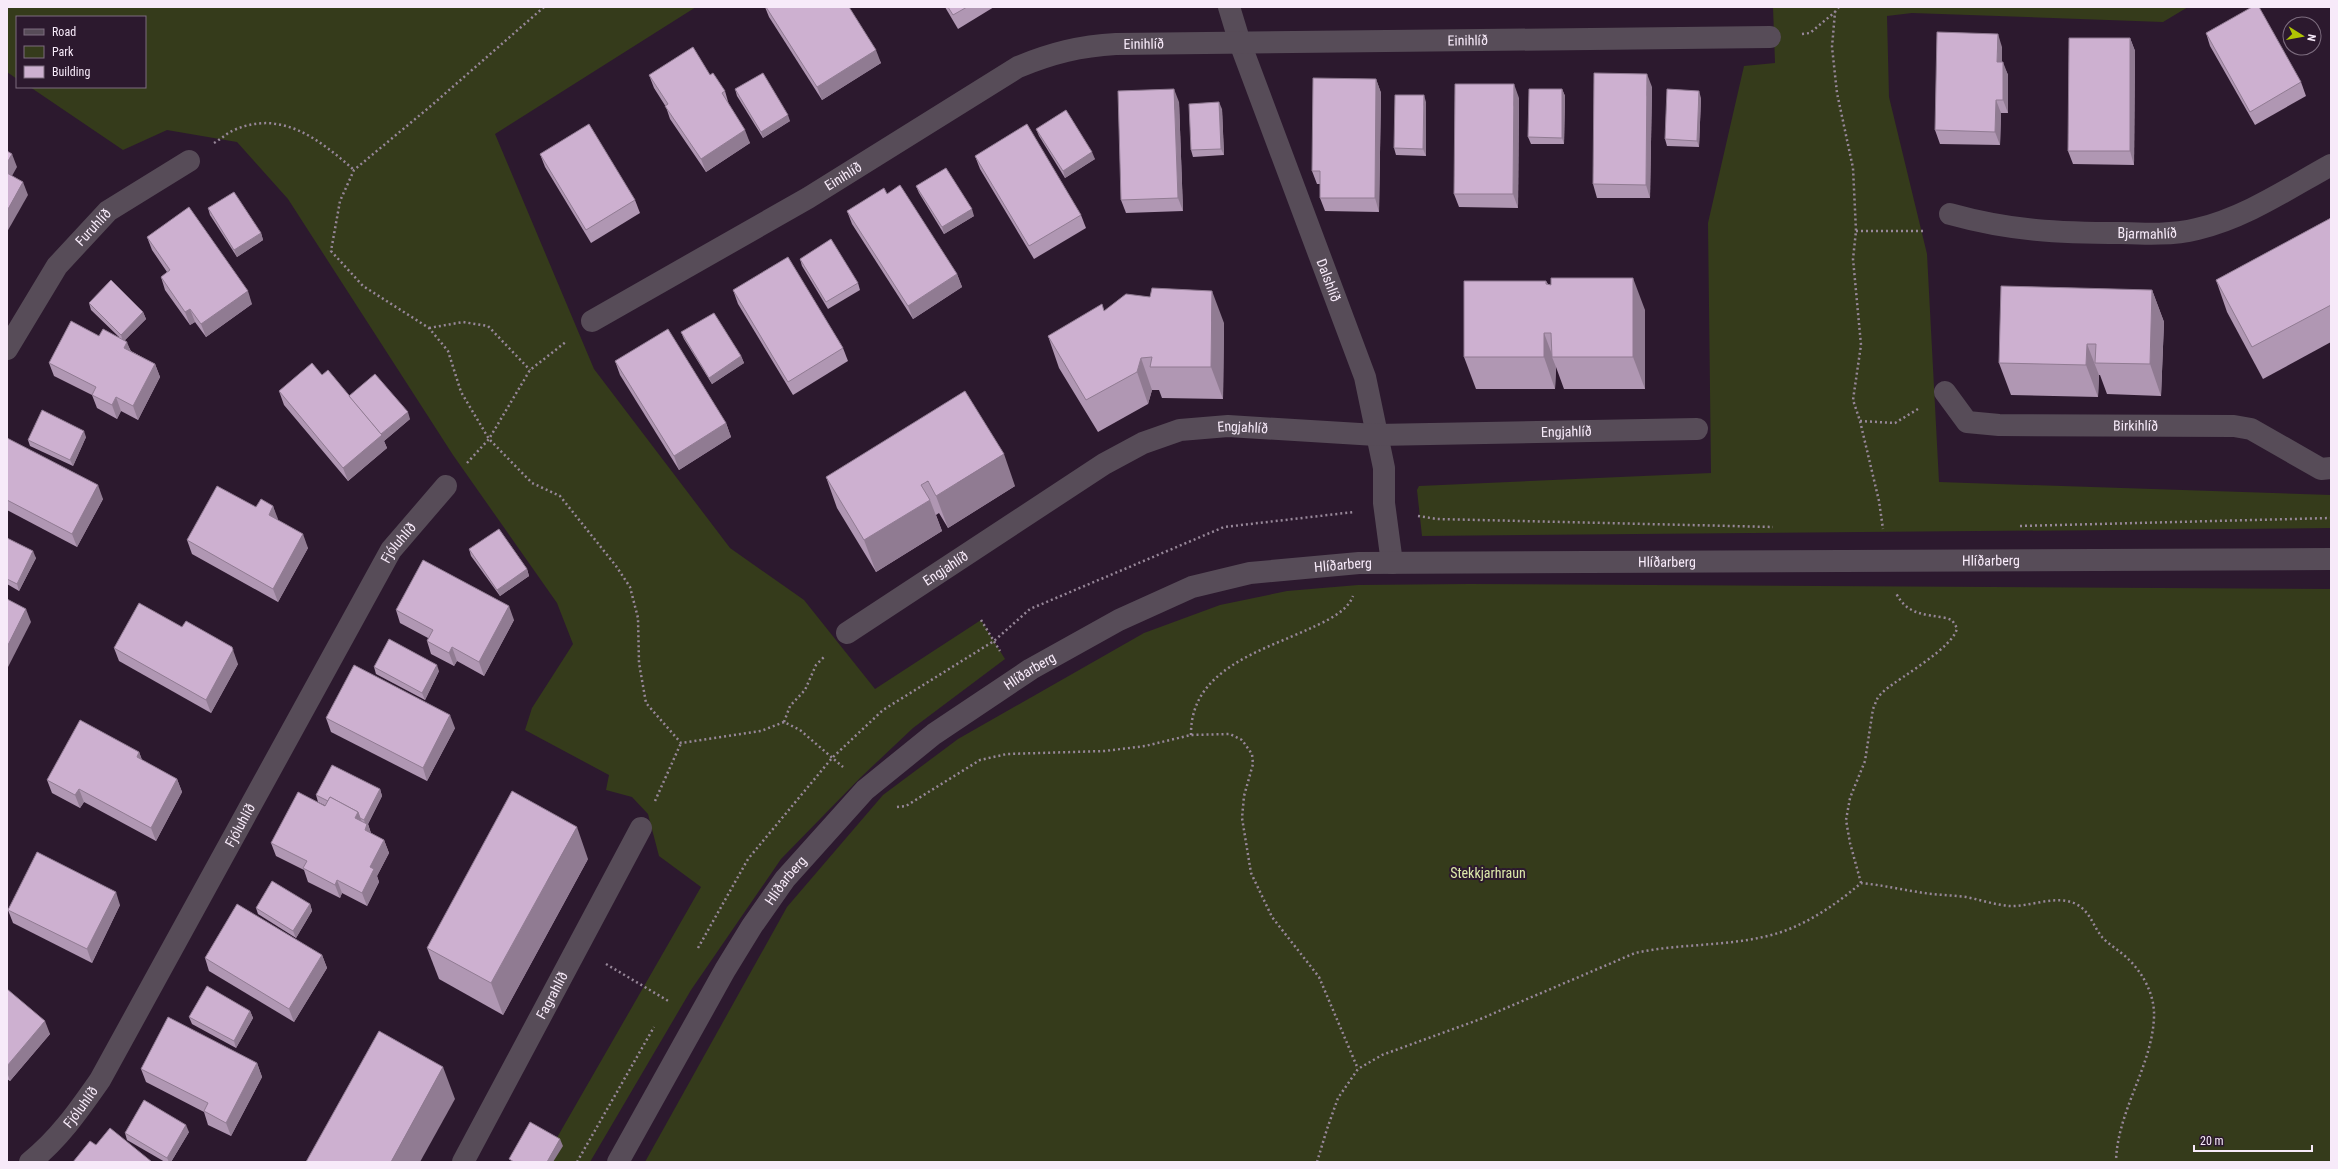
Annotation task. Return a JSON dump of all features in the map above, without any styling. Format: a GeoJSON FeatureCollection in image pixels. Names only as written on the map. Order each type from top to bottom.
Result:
{"type":"FeatureCollection","features":[{"type":"Feature","properties":{"kind":"street","name":"Dalshlíð"},"geometry":{"type":"LineString","coordinates":[[1230,7],[1240,43],[1365,377],[1384,468],[1386,511],[1392,563]]}},
{"type":"Feature","properties":{"kind":"street","name":"Einihlíð"},"geometry":{"type":"LineString","coordinates":[[592,321],[808,198],[1018,67],[1053,53],[1088,46],[1770,37]]}},
{"type":"Feature","properties":{"kind":"street","name":"Furuhlíð"},"geometry":{"type":"LineString","coordinates":[[7,349],[15,317],[57,266],[108,211],[189,161]]}},
{"type":"Feature","properties":{"kind":"street","name":"Bjarmahlíð"},"geometry":{"type":"LineString","coordinates":[[1950,214],[1990,225],[2038,232],[2155,234],[2196,230],[2229,219],[2331,165]]}},
{"type":"Feature","properties":{"kind":"street","name":"Birkihlíð"},"geometry":{"type":"LineString","coordinates":[[1945,392],[1967,422],[1999,425],[2234,426],[2252,429],[2321,469],[2331,468]]}},
{"type":"Feature","properties":{"kind":"street","name":"Engjahlíð"},"geometry":{"type":"LineString","coordinates":[[847,633],[1104,464],[1142,443],[1180,430],[1228,426],[1376,435],[1697,429]]}},
{"type":"Feature","properties":{"kind":"street","name":"Fjóluhlíð"},"geometry":{"type":"LineString","coordinates":[[30,1162],[44,1151],[75,1116],[100,1080],[391,550],[446,486]]}},
{"type":"Feature","properties":{"kind":"street","name":"Hlíðarberg"},"geometry":{"type":"LineString","coordinates":[[618,1162],[698,1018],[752,926],[786,879],[864,790],[934,734],[1031,669],[1119,620],[1192,587],[1250,573],[1359,563],[1669,563],[1887,560],[2331,559]]}},
{"type":"Feature","properties":{"kind":"street","name":"Fagrahlíð"},"geometry":{"type":"LineString","coordinates":[[463,1162],[641,828]]}},
{"type":"Feature","properties":{"kind":"path"},"geometry":{"type":"LineString","coordinates":[[544,7],[432,105],[354,170],[340,201],[331,251],[363,286],[429,328],[448,351],[462,392],[489,439],[532,484],[560,496],[616,566],[630,587],[638,618],[639,663],[646,703],[681,743]]}},
{"type":"Feature","properties":{"kind":"path"},"geometry":{"type":"LineString","coordinates":[[1770,37],[1810,33],[1836,12],[1839,7]]}},
{"type":"Feature","properties":{"kind":"path"},"geometry":{"type":"LineString","coordinates":[[1836,12],[1832,47],[1837,93],[1853,168],[1856,231],[1853,259],[1861,345],[1853,400],[1860,421],[1879,501],[1887,560],[1895,590],[1901,603],[1912,611],[1952,620],[1957,628],[1953,638],[1944,646],[1885,690],[1878,697],[1873,709],[1865,761],[1850,798],[1846,820],[1850,843],[1861,883]]}},
{"type":"Feature","properties":{"kind":"path"},"geometry":{"type":"LineString","coordinates":[[189,161],[234,130],[266,122],[304,131],[333,152],[354,170]]}},
{"type":"Feature","properties":{"kind":"path"},"geometry":{"type":"LineString","coordinates":[[1856,231],[1928,231],[1950,214]]}},
{"type":"Feature","properties":{"kind":"path"},"geometry":{"type":"LineString","coordinates":[[446,486],[489,439],[530,370],[592,321]]}},
{"type":"Feature","properties":{"kind":"path"},"geometry":{"type":"LineString","coordinates":[[429,328],[463,322],[488,326],[530,370]]}},
{"type":"Feature","properties":{"kind":"path"},"geometry":{"type":"LineString","coordinates":[[1860,421],[1895,423],[1945,392]]}},
{"type":"Feature","properties":{"kind":"path"},"geometry":{"type":"LineString","coordinates":[[695,954],[748,859],[832,758],[883,710],[994,641],[1030,609],[1224,527],[1364,511],[1386,511],[1437,520],[1779,527]]}},
{"type":"Feature","properties":{"kind":"path"},"geometry":{"type":"LineString","coordinates":[[2018,526],[2331,518]]}},
{"type":"Feature","properties":{"kind":"path"},"geometry":{"type":"LineString","coordinates":[[1874,529],[1890,529]]}},
{"type":"Feature","properties":{"kind":"path"},"geometry":{"type":"LineString","coordinates":[[1191,735],[1193,710],[1201,694],[1211,683],[1248,656],[1323,623],[1350,604],[1358,585],[1359,563]]}},
{"type":"Feature","properties":{"kind":"path"},"geometry":{"type":"LineString","coordinates":[[784,722],[790,706],[805,690],[816,665],[847,633]]}},
{"type":"Feature","properties":{"kind":"path"},"geometry":{"type":"LineString","coordinates":[[681,743],[761,731],[784,722],[800,730],[832,758],[864,790],[883,804],[906,806],[980,760],[992,757],[1007,754],[1105,751],[1145,746],[1191,735],[1230,734],[1242,740],[1248,746],[1252,754],[1252,764],[1244,796],[1242,818],[1251,873],[1272,917],[1319,976],[1358,1069]]}},
{"type":"Feature","properties":{"kind":"path"},"geometry":{"type":"LineString","coordinates":[[641,828],[681,743]]}},
{"type":"Feature","properties":{"kind":"path"},"geometry":{"type":"LineString","coordinates":[[1317,1162],[1326,1129],[1338,1098],[1358,1069],[1382,1055],[1478,1020],[1635,953],[1658,948],[1736,942],[1776,934],[1810,919],[1845,897],[1861,883],[1889,885],[1918,892],[1965,897],[2008,905],[2066,901],[2076,904],[2088,913],[2101,936],[2125,956],[2140,974],[2147,985],[2154,1008],[2152,1033],[2121,1126],[2116,1147],[2116,1162]]}},
{"type":"Feature","properties":{"kind":"path"},"geometry":{"type":"LineString","coordinates":[[577,947],[698,1018]]}},
{"type":"Feature","properties":{"kind":"path"},"geometry":{"type":"LineString","coordinates":[[665,1008],[672,994]]}},
{"type":"Feature","properties":{"kind":"path"},"geometry":{"type":"LineString","coordinates":[[577,1162],[657,1021]]}},
{"type":"Feature","properties":{"kind":"green space"},"geometry":{"type":"Polygon","coordinates":[[[7,7],[696,7],[495,134],[594,369],[730,548],[804,600],[875,689],[981,620],[1005,659],[913,728],[860,778],[781,859],[691,990],[590,1162],[543,1162],[701,887],[659,856],[648,814],[632,797],[606,790],[609,775],[525,730],[532,708],[573,644],[557,603],[453,455],[288,199],[237,142],[167,130],[123,150],[31,88],[146,88],[146,16],[16,16],[16,78],[7,72],[7,7]]]}},
{"type":"Feature","properties":{"kind":"green space"},"geometry":{"type":"Polygon","coordinates":[[[1773,7],[2188,7],[2163,22],[1912,13],[1887,16],[1889,97],[1927,254],[1939,482],[2331,495],[2331,528],[1422,536],[1417,490],[1419,486],[1711,473],[1708,223],[1744,66],[1775,63],[1773,7]]]}},
{"type":"Feature","properties":{"kind":"green space","name":"Stekkjarhraun"},"geometry":{"type":"Polygon","coordinates":[[[1469,584],[2331,589],[2331,1162],[645,1162],[787,907],[883,795],[958,739],[1144,633],[1220,605],[1287,591],[1358,585],[1469,584]]]}},
{"type":"Feature","properties":{"kind":"building"},"geometry":{"type":"Polygon","coordinates":[[[766,7],[849,7],[876,50],[817,87],[766,7]]]}},
{"type":"Feature","properties":{"kind":"building"},"geometry":{"type":"Polygon","coordinates":[[[948,7],[967,7],[953,15],[948,7]]]}},
{"type":"Feature","properties":{"kind":"building"},"geometry":{"type":"Polygon","coordinates":[[[2252,7],[2259,7],[2282,48],[2282,56],[2286,56],[2301,82],[2250,112],[2206,33],[2252,7]]]}},
{"type":"Feature","properties":{"kind":"building"},"geometry":{"type":"Polygon","coordinates":[[[1937,32],[1998,34],[1997,62],[2003,62],[2003,100],[1996,100],[1995,132],[1935,130],[1937,32]]]}},
{"type":"Feature","properties":{"kind":"building"},"geometry":{"type":"Polygon","coordinates":[[[2069,38],[2130,38],[2130,151],[2068,151],[2069,38]]]}},
{"type":"Feature","properties":{"kind":"building"},"geometry":{"type":"Polygon","coordinates":[[[693,47],[710,75],[713,73],[725,91],[722,93],[745,130],[701,159],[665,106],[668,104],[649,75],[693,47]]]}},
{"type":"Feature","properties":{"kind":"building"},"geometry":{"type":"Polygon","coordinates":[[[763,73],[788,115],[761,132],[735,89],[763,73]]]}},
{"type":"Feature","properties":{"kind":"building"},"geometry":{"type":"Polygon","coordinates":[[[1594,73],[1647,74],[1646,185],[1593,184],[1594,73]]]}},
{"type":"Feature","properties":{"kind":"building"},"geometry":{"type":"Polygon","coordinates":[[[1313,78],[1376,79],[1375,198],[1320,198],[1320,171],[1312,171],[1313,78]]]}},
{"type":"Feature","properties":{"kind":"building"},"geometry":{"type":"Polygon","coordinates":[[[1455,84],[1514,84],[1513,194],[1454,194],[1455,84]]]}},
{"type":"Feature","properties":{"kind":"building"},"geometry":{"type":"Polygon","coordinates":[[[1174,89],[1178,198],[1121,200],[1118,91],[1174,89]]]}},
{"type":"Feature","properties":{"kind":"building"},"geometry":{"type":"Polygon","coordinates":[[[1529,89],[1562,89],[1562,138],[1528,137],[1529,89]]]}},
{"type":"Feature","properties":{"kind":"building"},"geometry":{"type":"Polygon","coordinates":[[[1667,89],[1699,91],[1697,141],[1665,139],[1667,89]]]}},
{"type":"Feature","properties":{"kind":"building"},"geometry":{"type":"Polygon","coordinates":[[[1395,95],[1424,95],[1423,149],[1394,148],[1395,95]]]}},
{"type":"Feature","properties":{"kind":"building"},"geometry":{"type":"Polygon","coordinates":[[[1219,102],[1221,149],[1191,150],[1189,104],[1219,102]]]}},
{"type":"Feature","properties":{"kind":"building"},"geometry":{"type":"Polygon","coordinates":[[[1066,110],[1092,152],[1063,171],[1036,129],[1066,110]]]}},
{"type":"Feature","properties":{"kind":"building"},"geometry":{"type":"Polygon","coordinates":[[[589,124],[635,200],[586,230],[540,154],[589,124]]]}},
{"type":"Feature","properties":{"kind":"building"},"geometry":{"type":"Polygon","coordinates":[[[1027,124],[1081,215],[1029,246],[975,156],[1027,124]]]}},
{"type":"Feature","properties":{"kind":"building"},"geometry":{"type":"Polygon","coordinates":[[[7,151],[12,154],[7,163],[7,151]]]}},
{"type":"Feature","properties":{"kind":"building"},"geometry":{"type":"Polygon","coordinates":[[[946,168],[972,209],[942,227],[916,186],[946,168]]]}},
{"type":"Feature","properties":{"kind":"building"},"geometry":{"type":"Polygon","coordinates":[[[7,173],[23,182],[7,211],[7,173]]]}},
{"type":"Feature","properties":{"kind":"building"},"geometry":{"type":"Polygon","coordinates":[[[900,185],[957,274],[908,306],[847,211],[884,188],[887,194],[900,185]]]}},
{"type":"Feature","properties":{"kind":"building"},"geometry":{"type":"Polygon","coordinates":[[[234,192],[261,233],[234,250],[208,208],[234,192]]]}},
{"type":"Feature","properties":{"kind":"building"},"geometry":{"type":"Polygon","coordinates":[[[189,207],[248,291],[201,324],[190,309],[185,312],[161,277],[170,270],[147,237],[189,207]]]}},
{"type":"Feature","properties":{"kind":"building"},"geometry":{"type":"Polygon","coordinates":[[[2331,218],[2331,305],[2252,347],[2216,280],[2331,218]]]}},
{"type":"Feature","properties":{"kind":"building"},"geometry":{"type":"Polygon","coordinates":[[[831,239],[858,283],[826,302],[800,259],[831,239]]]}},
{"type":"Feature","properties":{"kind":"building"},"geometry":{"type":"Polygon","coordinates":[[[788,257],[843,348],[788,382],[733,290],[788,257]]]}},
{"type":"Feature","properties":{"kind":"building"},"geometry":{"type":"Polygon","coordinates":[[[1551,278],[1633,278],[1633,357],[1552,357],[1551,333],[1544,333],[1544,357],[1464,357],[1464,281],[1546,281],[1546,284],[1551,285],[1551,278]]]}},
{"type":"Feature","properties":{"kind":"building"},"geometry":{"type":"Polygon","coordinates":[[[111,280],[143,312],[121,335],[89,303],[111,280]]]}},
{"type":"Feature","properties":{"kind":"building"},"geometry":{"type":"Polygon","coordinates":[[[2001,286],[2152,290],[2150,364],[2095,363],[2096,344],[2087,344],[2086,365],[1999,363],[2001,286]]]}},
{"type":"Feature","properties":{"kind":"building"},"geometry":{"type":"Polygon","coordinates":[[[1152,288],[1212,291],[1211,367],[1150,367],[1152,357],[1141,358],[1137,372],[1086,400],[1048,336],[1102,304],[1104,311],[1126,294],[1150,297],[1152,288]]]}},
{"type":"Feature","properties":{"kind":"building"},"geometry":{"type":"Polygon","coordinates":[[[714,313],[741,356],[709,378],[681,332],[714,313]]]}},
{"type":"Feature","properties":{"kind":"building"},"geometry":{"type":"Polygon","coordinates":[[[71,321],[99,336],[103,329],[127,342],[124,348],[155,364],[133,406],[116,397],[112,405],[92,395],[96,387],[49,363],[71,321]]]}},
{"type":"Feature","properties":{"kind":"building"},"geometry":{"type":"Polygon","coordinates":[[[668,329],[726,423],[674,456],[615,361],[668,329]]]}},
{"type":"Feature","properties":{"kind":"building"},"geometry":{"type":"Polygon","coordinates":[[[312,363],[322,375],[328,370],[382,435],[343,468],[279,391],[312,363]]]}},
{"type":"Feature","properties":{"kind":"building"},"geometry":{"type":"Polygon","coordinates":[[[375,374],[408,412],[381,434],[349,396],[375,374]]]}},
{"type":"Feature","properties":{"kind":"building"},"geometry":{"type":"Polygon","coordinates":[[[965,391],[1004,454],[936,496],[928,481],[921,485],[930,500],[864,540],[826,477],[965,391]]]}},
{"type":"Feature","properties":{"kind":"building"},"geometry":{"type":"Polygon","coordinates":[[[42,410],[84,431],[70,460],[28,440],[42,410]]]}},
{"type":"Feature","properties":{"kind":"building"},"geometry":{"type":"Polygon","coordinates":[[[7,438],[98,485],[72,534],[7,500],[7,438]]]}},
{"type":"Feature","properties":{"kind":"building"},"geometry":{"type":"Polygon","coordinates":[[[217,486],[256,507],[261,499],[273,506],[269,515],[303,534],[273,589],[187,540],[217,486]]]}},
{"type":"Feature","properties":{"kind":"building"},"geometry":{"type":"Polygon","coordinates":[[[499,529],[527,569],[497,590],[469,549],[499,529]]]}},
{"type":"Feature","properties":{"kind":"building"},"geometry":{"type":"Polygon","coordinates":[[[7,538],[33,551],[17,584],[7,579],[7,538]]]}},
{"type":"Feature","properties":{"kind":"building"},"geometry":{"type":"Polygon","coordinates":[[[423,560],[509,606],[479,662],[452,647],[449,653],[427,641],[433,630],[396,610],[423,560]]]}},
{"type":"Feature","properties":{"kind":"building"},"geometry":{"type":"Polygon","coordinates":[[[7,599],[26,609],[7,647],[7,599]]]}},
{"type":"Feature","properties":{"kind":"building"},"geometry":{"type":"Polygon","coordinates":[[[139,603],[182,627],[186,621],[232,647],[233,650],[206,700],[114,648],[139,603]]]}},
{"type":"Feature","properties":{"kind":"building"},"geometry":{"type":"Polygon","coordinates":[[[389,639],[437,665],[422,693],[374,667],[389,639]]]}},
{"type":"Feature","properties":{"kind":"building"},"geometry":{"type":"Polygon","coordinates":[[[354,665],[450,715],[423,768],[326,718],[354,665]]]}},
{"type":"Feature","properties":{"kind":"building"},"geometry":{"type":"Polygon","coordinates":[[[80,720],[139,752],[137,757],[177,779],[151,828],[79,789],[75,795],[47,780],[80,720]]]}},
{"type":"Feature","properties":{"kind":"building"},"geometry":{"type":"Polygon","coordinates":[[[332,765],[380,789],[364,820],[360,818],[358,812],[330,797],[328,801],[316,795],[332,765]]]}},
{"type":"Feature","properties":{"kind":"building"},"geometry":{"type":"Polygon","coordinates":[[[512,791],[577,827],[491,983],[427,948],[512,791]]]}},
{"type":"Feature","properties":{"kind":"building"},"geometry":{"type":"Polygon","coordinates":[[[298,792],[325,806],[330,797],[358,812],[355,818],[367,824],[365,830],[384,840],[370,867],[374,869],[362,893],[337,880],[335,885],[303,868],[307,861],[271,843],[298,792]]]}},
{"type":"Feature","properties":{"kind":"building"},"geometry":{"type":"Polygon","coordinates":[[[37,852],[116,892],[87,949],[8,910],[37,852]]]}},
{"type":"Feature","properties":{"kind":"building"},"geometry":{"type":"Polygon","coordinates":[[[272,881],[310,904],[293,931],[256,908],[272,881]]]}},
{"type":"Feature","properties":{"kind":"building"},"geometry":{"type":"Polygon","coordinates":[[[237,904],[322,955],[289,1009],[205,958],[237,904]]]}},
{"type":"Feature","properties":{"kind":"building"},"geometry":{"type":"Polygon","coordinates":[[[207,986],[250,1011],[234,1041],[189,1017],[207,986]]]}},
{"type":"Feature","properties":{"kind":"building"},"geometry":{"type":"Polygon","coordinates":[[[7,989],[45,1021],[7,1066],[7,989]]]}},
{"type":"Feature","properties":{"kind":"building"},"geometry":{"type":"Polygon","coordinates":[[[168,1017],[257,1063],[226,1123],[204,1111],[208,1103],[141,1069],[168,1017]]]}},
{"type":"Feature","properties":{"kind":"building"},"geometry":{"type":"Polygon","coordinates":[[[379,1031],[443,1067],[391,1162],[306,1162],[379,1031]]]}},
{"type":"Feature","properties":{"kind":"building"},"geometry":{"type":"Polygon","coordinates":[[[144,1100],[186,1125],[167,1158],[125,1133],[144,1100]]]}},
{"type":"Feature","properties":{"kind":"building"},"geometry":{"type":"Polygon","coordinates":[[[530,1122],[560,1139],[547,1162],[514,1162],[509,1159],[530,1122]]]}},
{"type":"Feature","properties":{"kind":"building"},"geometry":{"type":"Polygon","coordinates":[[[110,1128],[152,1162],[73,1162],[90,1141],[96,1145],[110,1128]]]}}]}
